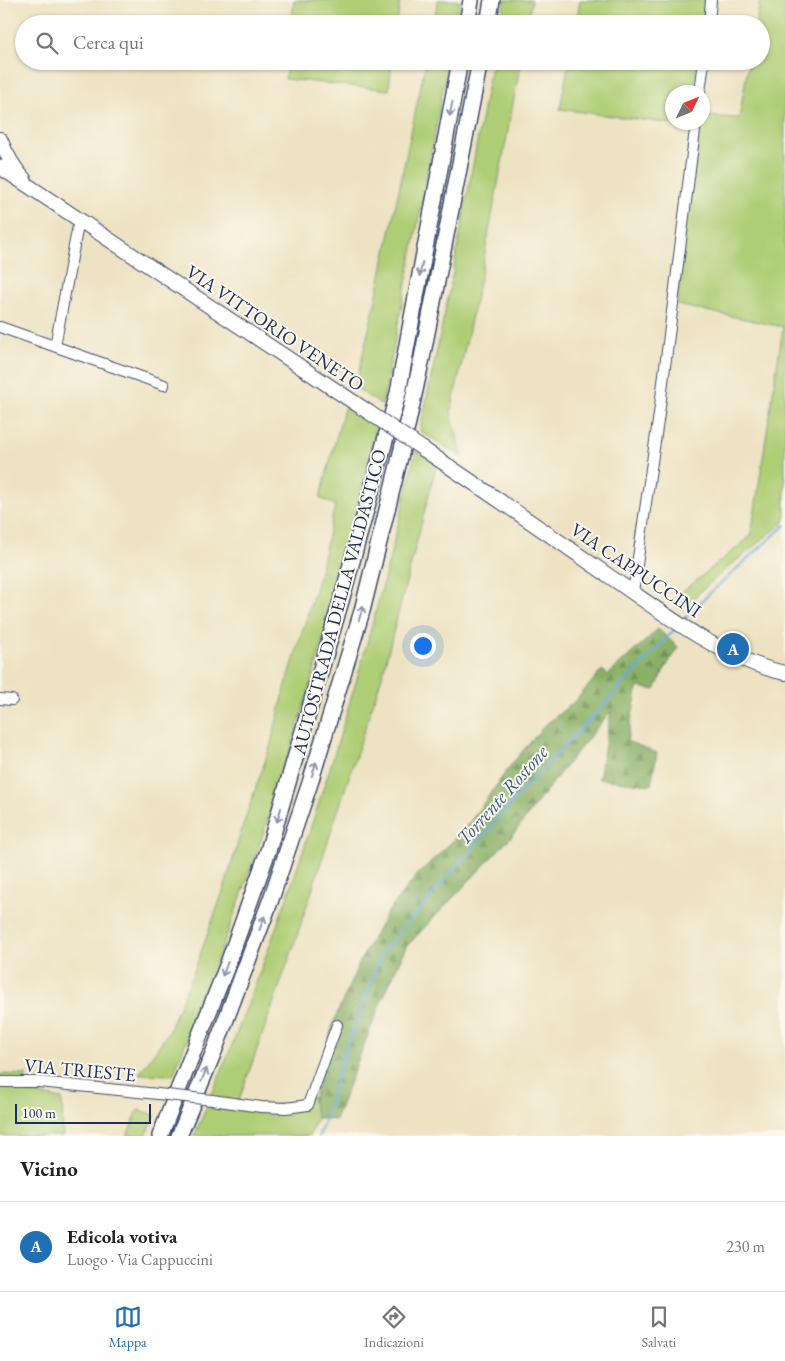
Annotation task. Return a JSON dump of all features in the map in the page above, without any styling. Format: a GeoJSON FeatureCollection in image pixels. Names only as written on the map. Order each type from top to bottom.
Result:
{"type":"FeatureCollection","features":[{"type":"Feature","properties":{"kind":"highway"},"geometry":{"type":"LineString","coordinates":[[469,15],[472,0]]}},
{"type":"Feature","properties":{"kind":"highway"},"geometry":{"type":"LineString","coordinates":[[490,15],[492,0]]}},
{"type":"Feature","properties":{"kind":"highway","name":"AUTOSTRADA DELLA VALDASTICO"},"geometry":{"type":"LineString","coordinates":[[160,1136],[227,966],[268,851],[343,594],[398,393],[458,70]]}},
{"type":"Feature","properties":{"kind":"highway","name":"AUTOSTRADA DELLA VALDASTICO"},"geometry":{"type":"LineString","coordinates":[[179,1136],[220,1037],[271,899],[310,783],[362,611],[403,445],[422,358],[478,70]]}},
{"type":"Feature","properties":{"kind":"main road","name":"VIA VITTORIO VENETO"},"geometry":{"type":"LineString","coordinates":[[0,139],[16,170],[31,188]]}},
{"type":"Feature","properties":{"kind":"main road","name":"VIA VITTORIO VENETO"},"geometry":{"type":"LineString","coordinates":[[0,167],[499,500]]}},
{"type":"Feature","properties":{"kind":"main road","name":"VIA CAPPUCCINI"},"geometry":{"type":"LineString","coordinates":[[499,500],[682,625],[731,654],[773,671],[785,673]]}},
{"type":"Feature","properties":{"kind":"street"},"geometry":{"type":"LineString","coordinates":[[710,15],[712,0]]}},
{"type":"Feature","properties":{"kind":"street"},"geometry":{"type":"LineString","coordinates":[[701,85],[703,70]]}},
{"type":"Feature","properties":{"kind":"street"},"geometry":{"type":"LineString","coordinates":[[633,592],[659,414],[695,130]]}},
{"type":"Feature","properties":{"kind":"street"},"geometry":{"type":"LineString","coordinates":[[55,346],[79,220]]}},
{"type":"Feature","properties":{"kind":"street"},"geometry":{"type":"LineString","coordinates":[[0,327],[164,385]]}},
{"type":"Feature","properties":{"kind":"street"},"geometry":{"type":"LineString","coordinates":[[0,698],[12,700]]}},
{"type":"Feature","properties":{"kind":"street","name":"VIA TRIESTE"},"geometry":{"type":"LineString","coordinates":[[0,1082],[39,1082],[261,1107],[286,1108],[308,1105],[337,1026]]}},
{"type":"Feature","properties":{"kind":"green space"},"geometry":{"type":"Polygon","coordinates":[[[294,0],[400,0],[398,15],[292,15],[294,0]]]}},
{"type":"Feature","properties":{"kind":"green space"},"geometry":{"type":"Polygon","coordinates":[[[438,0],[460,0],[457,15],[435,15],[438,0]]]}},
{"type":"Feature","properties":{"kind":"green space"},"geometry":{"type":"Polygon","coordinates":[[[505,0],[532,0],[529,15],[502,15],[505,0]]]}},
{"type":"Feature","properties":{"kind":"green space"},"geometry":{"type":"Polygon","coordinates":[[[580,0],[706,0],[704,15],[578,15],[580,0]]]}},
{"type":"Feature","properties":{"kind":"green space"},"geometry":{"type":"Polygon","coordinates":[[[760,0],[785,0],[785,521],[681,609],[671,601],[751,536],[783,327],[677,305],[683,234],[701,130],[710,130],[710,116],[739,118],[747,70],[770,70],[770,15],[758,15],[760,0]]]}},
{"type":"Feature","properties":{"kind":"green space"},"geometry":{"type":"Polygon","coordinates":[[[286,70],[391,70],[389,90],[285,79],[286,70]]]}},
{"type":"Feature","properties":{"kind":"green space"},"geometry":{"type":"Polygon","coordinates":[[[424,70],[446,70],[382,405],[355,388],[376,299],[424,70]]]}},
{"type":"Feature","properties":{"kind":"green space"},"geometry":{"type":"Polygon","coordinates":[[[490,70],[519,70],[481,274],[451,412],[462,457],[420,431],[452,278],[490,70]]]}},
{"type":"Feature","properties":{"kind":"green space"},"geometry":{"type":"Polygon","coordinates":[[[567,70],[697,70],[694,85],[665,85],[665,123],[560,109],[567,70]]]}},
{"type":"Feature","properties":{"kind":"green space"},"geometry":{"type":"Polygon","coordinates":[[[345,405],[377,425],[336,591],[302,713],[248,876],[173,1075],[139,1074],[168,1033],[194,971],[224,889],[245,819],[270,747],[286,685],[318,580],[335,505],[320,498],[345,405]]]}},
{"type":"Feature","properties":{"kind":"green space"},"geometry":{"type":"Polygon","coordinates":[[[416,450],[437,463],[382,676],[295,942],[238,1103],[275,1105],[314,1097],[313,1101],[317,1118],[309,1136],[194,1136],[222,1071],[264,961],[329,772],[367,644],[416,450]]]}},
{"type":"Feature","properties":{"kind":"green space"},"geometry":{"type":"Polygon","coordinates":[[[658,629],[678,647],[655,690],[638,687],[627,741],[657,753],[651,785],[599,779],[611,711],[563,769],[511,837],[406,947],[379,1007],[335,1120],[317,1118],[313,1101],[333,1023],[360,961],[387,913],[417,875],[458,836],[510,766],[544,726],[576,700],[602,670],[608,675],[658,629]]]}},
{"type":"Feature","properties":{"kind":"green space"},"geometry":{"type":"Polygon","coordinates":[[[0,1074],[26,1075],[24,1092],[62,1099],[63,1136],[0,1136],[0,1074]]]}},
{"type":"Feature","properties":{"kind":"green space"},"geometry":{"type":"Polygon","coordinates":[[[138,1110],[155,1115],[146,1136],[127,1136],[138,1110]]]}},
{"type":"Feature","properties":{"kind":"waterway","name":"Torrente Rostone"},"geometry":{"type":"LineString","coordinates":[[682,621],[785,525]]}},
{"type":"Feature","properties":{"kind":"waterway","name":"Torrente Rostone"},"geometry":{"type":"LineString","coordinates":[[319,1136],[340,1064],[382,953],[523,790],[677,627]]}},
{"type":"Feature","properties":{"kind":"place","name":"Edicola votiva"},"geometry":{"type":"Point","coordinates":[733,649]}}]}
